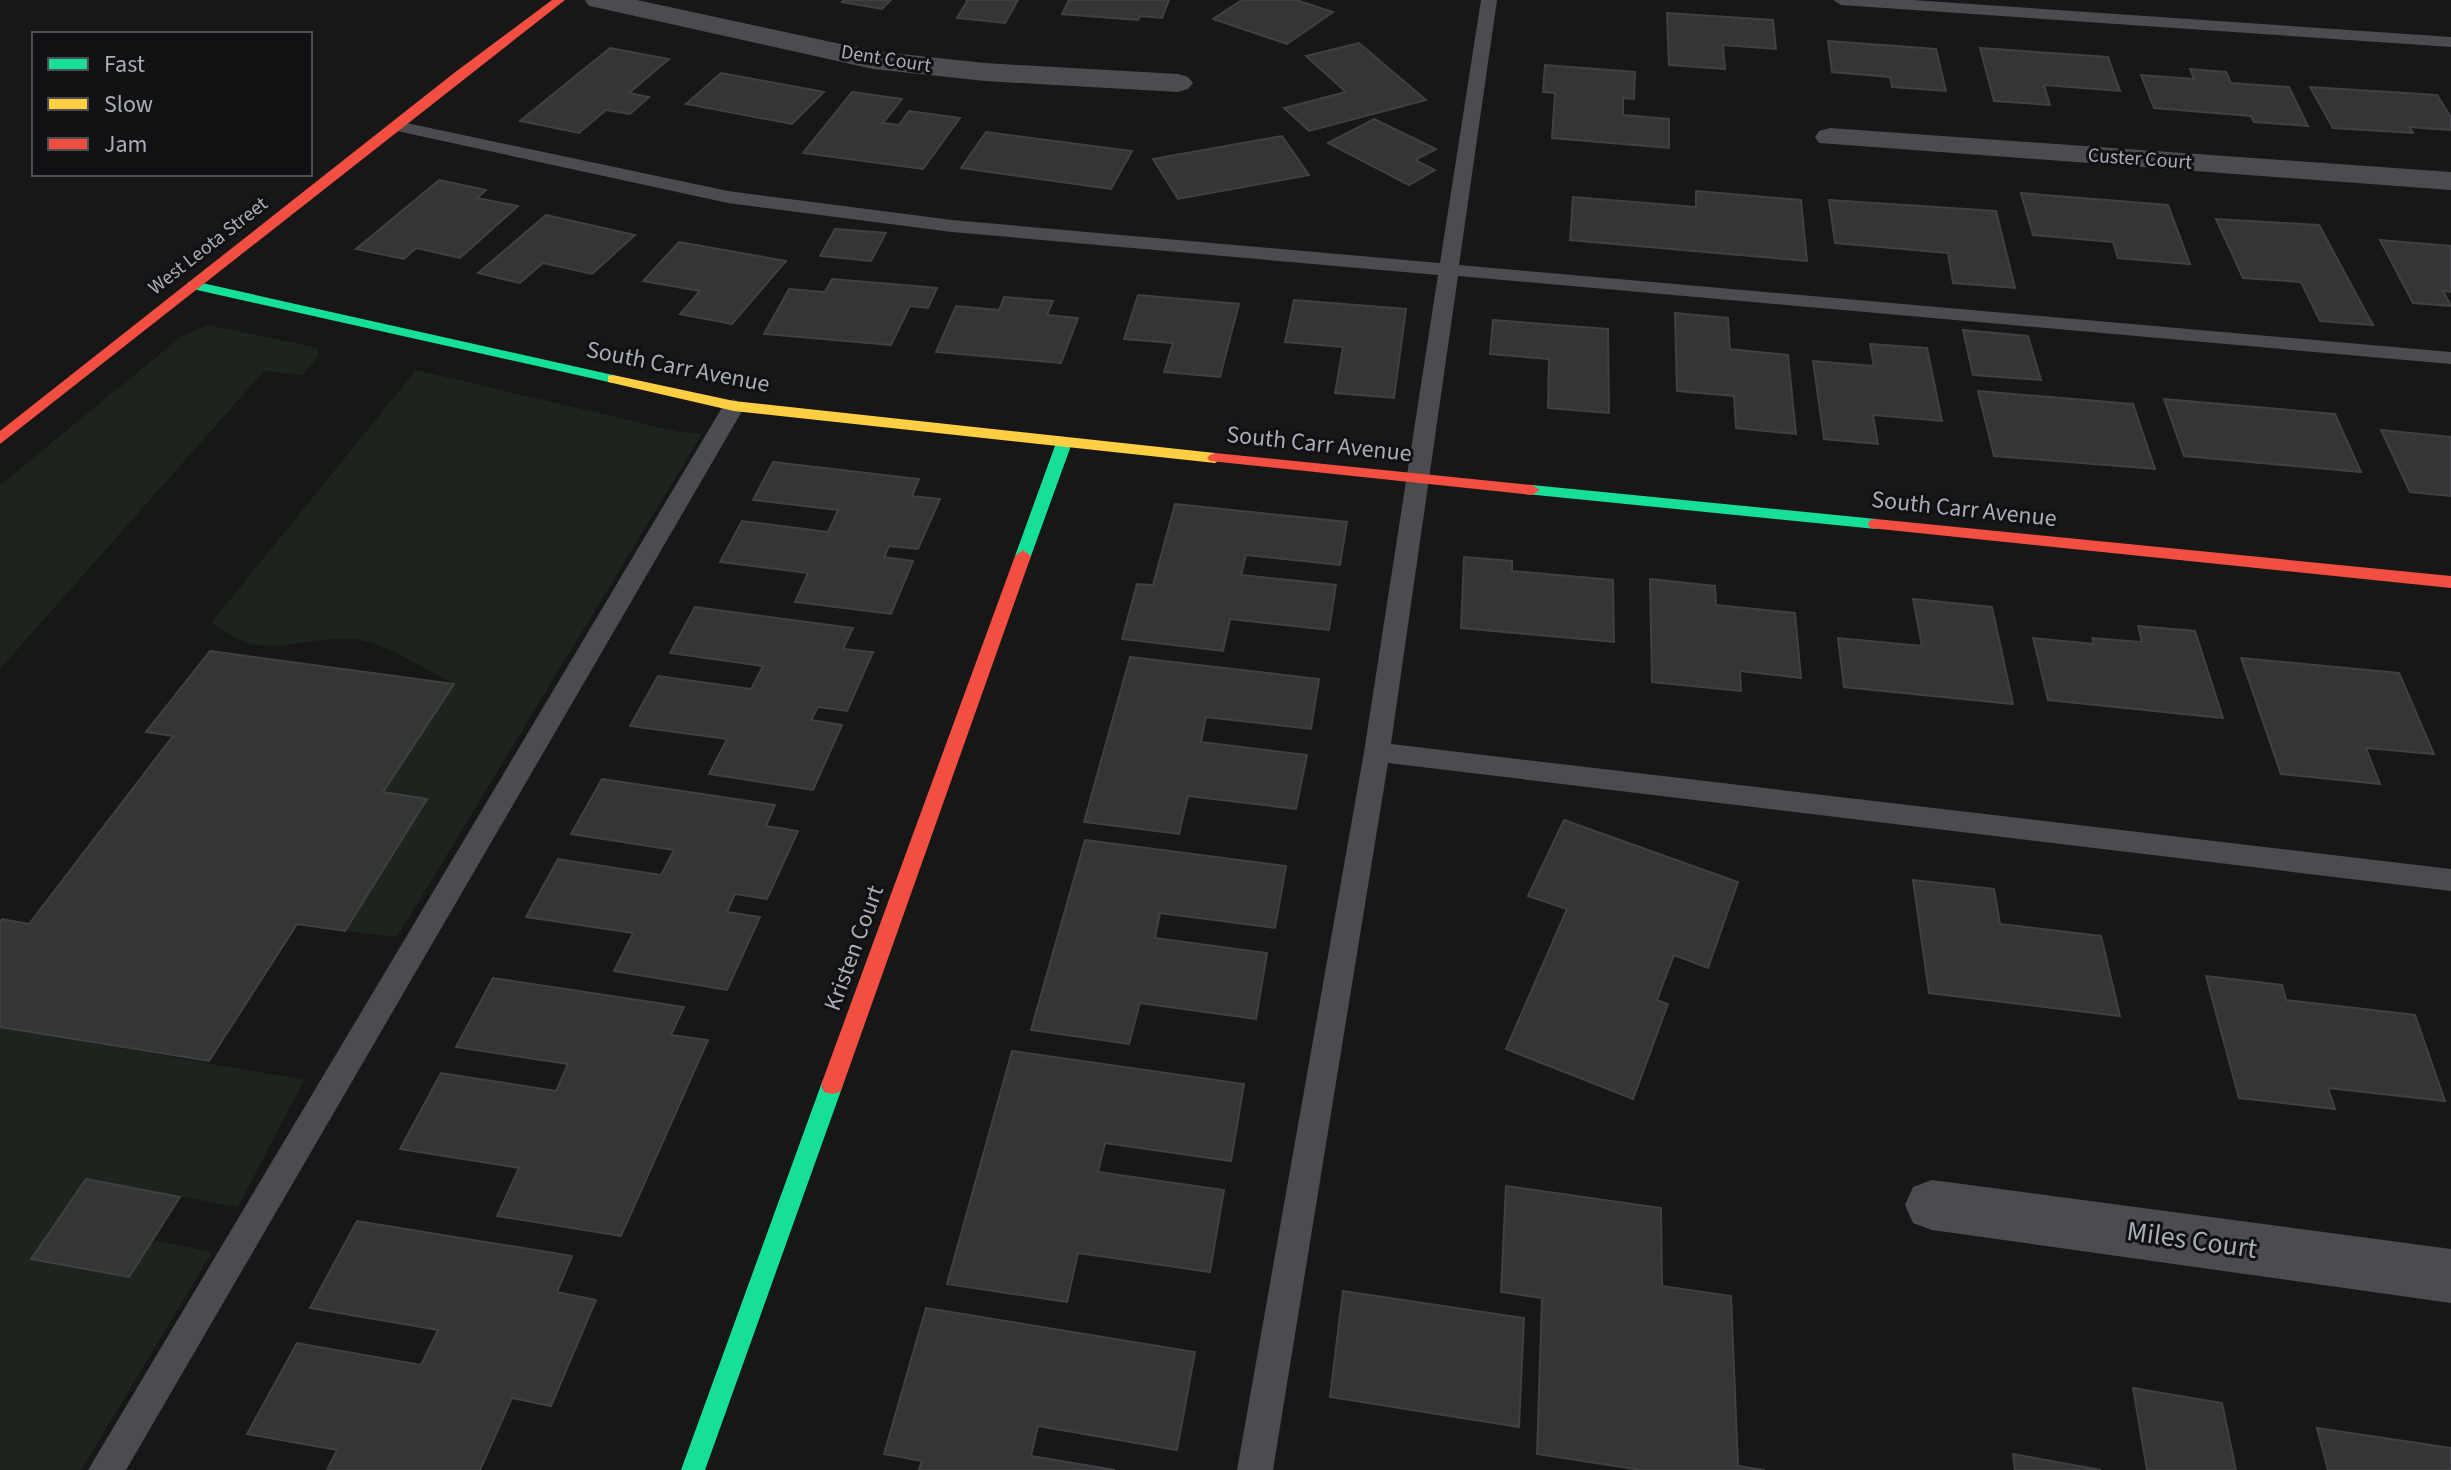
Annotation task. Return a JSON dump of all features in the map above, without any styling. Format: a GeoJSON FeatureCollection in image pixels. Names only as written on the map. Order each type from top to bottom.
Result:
{"type":"FeatureCollection","features":[{"type":"Feature","properties":{"kind":"street","name":"West Leota Street"},"geometry":{"type":"LineString","coordinates":[[0,439],[559,0]]}},
{"type":"Feature","properties":{"kind":"street","name":"Dent Court"},"geometry":{"type":"LineString","coordinates":[[599,0],[873,60],[985,72],[1178,83]]}},
{"type":"Feature","properties":{"kind":"street","name":"Custer Court"},"geometry":{"type":"LineString","coordinates":[[1830,137],[2451,181]]}},
{"type":"Feature","properties":{"kind":"street","name":"South Carr Avenue"},"geometry":{"type":"LineString","coordinates":[[193,285],[734,406],[1064,443],[2451,582]]}},
{"type":"Feature","properties":{"kind":"street","name":"Kristen Court"},"geometry":{"type":"LineString","coordinates":[[693,1470],[1064,443]]}},
{"type":"Feature","properties":{"kind":"street","name":"Miles Court"},"geometry":{"type":"LineString","coordinates":[[1932,1205],[2451,1276]]}},
{"type":"Feature","properties":{"kind":"lane"},"geometry":{"type":"LineString","coordinates":[[1255,1470],[1377,752],[1489,0]]}},
{"type":"Feature","properties":{"kind":"lane"},"geometry":{"type":"LineString","coordinates":[[1841,0],[2451,42]]}},
{"type":"Feature","properties":{"kind":"lane"},"geometry":{"type":"LineString","coordinates":[[397,126],[728,197],[952,226],[1448,267],[2451,358]]}},
{"type":"Feature","properties":{"kind":"lane"},"geometry":{"type":"LineString","coordinates":[[106,1470],[734,406]]}},
{"type":"Feature","properties":{"kind":"lane"},"geometry":{"type":"LineString","coordinates":[[1377,752],[2451,880]]}},
{"type":"Feature","properties":{"kind":"shaded area"},"geometry":{"type":"Polygon","coordinates":[[[208,325],[310,346],[318,349],[318,356],[303,375],[264,371],[0,669],[0,485],[182,336],[208,325]]]}},
{"type":"Feature","properties":{"kind":"shaded area"},"geometry":{"type":"Polygon","coordinates":[[[416,370],[679,432],[702,434],[397,937],[345,931],[427,799],[383,792],[453,683],[376,644],[332,639],[265,646],[231,635],[212,622],[416,370]]]}},
{"type":"Feature","properties":{"kind":"shaded area"},"geometry":{"type":"Polygon","coordinates":[[[0,1027],[304,1080],[238,1207],[86,1179],[31,1258],[129,1277],[153,1240],[212,1252],[81,1470],[0,1470],[0,1027]]]}},
{"type":"Feature","properties":{"kind":"building"},"geometry":{"type":"Polygon","coordinates":[[[891,0],[882,9],[842,2],[891,0]]]}},
{"type":"Feature","properties":{"kind":"building"},"geometry":{"type":"Polygon","coordinates":[[[968,0],[1018,0],[1005,23],[957,18],[968,0]]]}},
{"type":"Feature","properties":{"kind":"building"},"geometry":{"type":"Polygon","coordinates":[[[1069,0],[1169,0],[1162,18],[1140,16],[1138,20],[1062,14],[1069,0]]]}},
{"type":"Feature","properties":{"kind":"building"},"geometry":{"type":"Polygon","coordinates":[[[1242,0],[1296,0],[1333,12],[1287,44],[1213,19],[1242,0]]]}},
{"type":"Feature","properties":{"kind":"building"},"geometry":{"type":"Polygon","coordinates":[[[1667,13],[1773,20],[1776,49],[1723,45],[1725,69],[1669,65],[1667,13]]]}},
{"type":"Feature","properties":{"kind":"building"},"geometry":{"type":"Polygon","coordinates":[[[1828,41],[1936,49],[1946,91],[1892,87],[1890,77],[1832,72],[1828,41]]]}},
{"type":"Feature","properties":{"kind":"building"},"geometry":{"type":"Polygon","coordinates":[[[1359,43],[1426,100],[1309,131],[1284,108],[1346,92],[1306,56],[1359,43]]]}},
{"type":"Feature","properties":{"kind":"building"},"geometry":{"type":"Polygon","coordinates":[[[610,48],[669,59],[629,93],[649,97],[630,114],[606,110],[579,133],[520,121],[610,48]]]}},
{"type":"Feature","properties":{"kind":"building"},"geometry":{"type":"Polygon","coordinates":[[[1980,48],[2108,57],[2120,91],[2044,85],[2050,105],[1994,101],[1980,48]]]}},
{"type":"Feature","properties":{"kind":"building"},"geometry":{"type":"Polygon","coordinates":[[[1545,65],[1635,72],[1634,99],[1623,98],[1623,115],[1669,119],[1669,148],[1552,138],[1555,93],[1543,92],[1545,65]]]}},
{"type":"Feature","properties":{"kind":"building"},"geometry":{"type":"Polygon","coordinates":[[[2190,69],[2226,72],[2231,83],[2289,87],[2308,126],[2254,122],[2251,116],[2154,108],[2141,75],[2194,79],[2190,69]]]}},
{"type":"Feature","properties":{"kind":"building"},"geometry":{"type":"Polygon","coordinates":[[[721,73],[824,92],[792,124],[686,104],[721,73]]]}},
{"type":"Feature","properties":{"kind":"building"},"geometry":{"type":"Polygon","coordinates":[[[2310,87],[2437,95],[2451,117],[2451,130],[2409,127],[2413,133],[2333,128],[2310,87]]]}},
{"type":"Feature","properties":{"kind":"building"},"geometry":{"type":"Polygon","coordinates":[[[852,92],[902,99],[883,123],[899,125],[909,111],[960,118],[923,169],[803,153],[852,92]]]}},
{"type":"Feature","properties":{"kind":"building"},"geometry":{"type":"Polygon","coordinates":[[[1374,119],[1436,149],[1415,160],[1435,170],[1409,185],[1328,143],[1374,119]]]}},
{"type":"Feature","properties":{"kind":"building"},"geometry":{"type":"Polygon","coordinates":[[[986,132],[1132,151],[1111,189],[961,168],[986,132]]]}},
{"type":"Feature","properties":{"kind":"building"},"geometry":{"type":"Polygon","coordinates":[[[1282,136],[1309,175],[1178,199],[1153,159],[1282,136]]]}},
{"type":"Feature","properties":{"kind":"building"},"geometry":{"type":"Polygon","coordinates":[[[439,180],[486,190],[477,198],[518,206],[460,258],[416,248],[404,259],[356,249],[439,180]]]}},
{"type":"Feature","properties":{"kind":"building"},"geometry":{"type":"Polygon","coordinates":[[[1696,191],[1801,200],[1807,261],[1570,240],[1573,197],[1696,207],[1696,191]]]}},
{"type":"Feature","properties":{"kind":"building"},"geometry":{"type":"Polygon","coordinates":[[[2021,193],[2168,205],[2190,264],[2118,258],[2113,242],[2033,235],[2021,193]]]}},
{"type":"Feature","properties":{"kind":"building"},"geometry":{"type":"Polygon","coordinates":[[[1829,200],[1996,211],[2015,288],[1953,283],[1948,253],[1835,243],[1829,200]]]}},
{"type":"Feature","properties":{"kind":"building"},"geometry":{"type":"Polygon","coordinates":[[[546,215],[635,235],[592,274],[543,263],[520,283],[478,273],[546,215]]]}},
{"type":"Feature","properties":{"kind":"building"},"geometry":{"type":"Polygon","coordinates":[[[2216,219],[2319,225],[2373,325],[2320,321],[2301,282],[2243,278],[2216,219]]]}},
{"type":"Feature","properties":{"kind":"building"},"geometry":{"type":"Polygon","coordinates":[[[835,229],[886,233],[871,261],[820,256],[835,229]]]}},
{"type":"Feature","properties":{"kind":"building"},"geometry":{"type":"Polygon","coordinates":[[[2380,240],[2451,246],[2451,292],[2443,291],[2451,306],[2413,303],[2380,240]]]}},
{"type":"Feature","properties":{"kind":"building"},"geometry":{"type":"Polygon","coordinates":[[[679,242],[786,261],[732,324],[680,314],[700,291],[643,281],[679,242]]]}},
{"type":"Feature","properties":{"kind":"building"},"geometry":{"type":"Polygon","coordinates":[[[832,279],[937,288],[928,308],[910,306],[891,345],[764,334],[789,289],[825,292],[832,279]]]}},
{"type":"Feature","properties":{"kind":"building"},"geometry":{"type":"Polygon","coordinates":[[[1138,295],[1239,304],[1220,377],[1164,372],[1173,343],[1124,339],[1138,295]]]}},
{"type":"Feature","properties":{"kind":"building"},"geometry":{"type":"Polygon","coordinates":[[[1004,297],[1053,301],[1047,315],[1078,318],[1061,363],[936,352],[956,306],[999,310],[1004,297]]]}},
{"type":"Feature","properties":{"kind":"building"},"geometry":{"type":"Polygon","coordinates":[[[1294,300],[1406,309],[1394,398],[1335,393],[1343,347],[1285,342],[1294,300]]]}},
{"type":"Feature","properties":{"kind":"building"},"geometry":{"type":"Polygon","coordinates":[[[1675,313],[1728,318],[1730,349],[1788,355],[1796,434],[1736,428],[1734,396],[1677,391],[1675,313]]]}},
{"type":"Feature","properties":{"kind":"building"},"geometry":{"type":"Polygon","coordinates":[[[1493,320],[1608,329],[1609,413],[1548,408],[1549,359],[1490,354],[1493,320]]]}},
{"type":"Feature","properties":{"kind":"building"},"geometry":{"type":"Polygon","coordinates":[[[1963,330],[2028,336],[2041,380],[1973,375],[1963,330]]]}},
{"type":"Feature","properties":{"kind":"building"},"geometry":{"type":"Polygon","coordinates":[[[1870,344],[1927,348],[1942,421],[1873,415],[1878,444],[1824,439],[1813,361],[1874,366],[1870,344]]]}},
{"type":"Feature","properties":{"kind":"building"},"geometry":{"type":"Polygon","coordinates":[[[1978,391],[2133,404],[2155,469],[1994,456],[1978,391]]]}},
{"type":"Feature","properties":{"kind":"building"},"geometry":{"type":"Polygon","coordinates":[[[2164,399],[2335,414],[2361,472],[2184,456],[2164,399]]]}},
{"type":"Feature","properties":{"kind":"building"},"geometry":{"type":"Polygon","coordinates":[[[2381,430],[2451,437],[2451,496],[2410,492],[2381,430]]]}},
{"type":"Feature","properties":{"kind":"building"},"geometry":{"type":"Polygon","coordinates":[[[773,462],[919,479],[912,496],[940,499],[918,549],[889,546],[884,557],[913,561],[891,614],[795,602],[808,573],[720,562],[742,521],[828,532],[838,510],[753,500],[773,462]]]}},
{"type":"Feature","properties":{"kind":"building"},"geometry":{"type":"Polygon","coordinates":[[[1175,504],[1347,522],[1340,565],[1246,555],[1241,575],[1336,585],[1329,630],[1230,619],[1223,651],[1122,639],[1137,584],[1153,585],[1175,504]]]}},
{"type":"Feature","properties":{"kind":"building"},"geometry":{"type":"Polygon","coordinates":[[[1464,557],[1512,561],[1512,571],[1613,580],[1614,642],[1461,628],[1464,557]]]}},
{"type":"Feature","properties":{"kind":"building"},"geometry":{"type":"Polygon","coordinates":[[[1650,579],[1715,586],[1716,605],[1795,613],[1801,678],[1740,671],[1741,691],[1652,682],[1650,579]]]}},
{"type":"Feature","properties":{"kind":"building"},"geometry":{"type":"Polygon","coordinates":[[[1913,599],[1992,607],[2013,704],[1844,687],[1838,638],[1922,646],[1913,599]]]}},
{"type":"Feature","properties":{"kind":"building"},"geometry":{"type":"Polygon","coordinates":[[[695,607],[853,628],[843,649],[873,652],[847,711],[818,707],[811,720],[842,725],[813,790],[709,774],[727,739],[630,726],[658,676],[751,689],[763,666],[670,653],[695,607]]]}},
{"type":"Feature","properties":{"kind":"building"},"geometry":{"type":"Polygon","coordinates":[[[2138,626],[2195,631],[2223,718],[2048,700],[2033,638],[2094,644],[2092,638],[2142,642],[2138,626]]]}},
{"type":"Feature","properties":{"kind":"building"},"geometry":{"type":"Polygon","coordinates":[[[210,651],[454,684],[383,792],[427,799],[345,931],[297,924],[209,1061],[0,1027],[0,922],[2,919],[29,924],[173,736],[146,732],[210,651]]]}},
{"type":"Feature","properties":{"kind":"building"},"geometry":{"type":"Polygon","coordinates":[[[1130,657],[1319,679],[1311,729],[1206,717],[1201,742],[1307,755],[1296,809],[1188,796],[1179,834],[1084,822],[1130,657]]]}},
{"type":"Feature","properties":{"kind":"building"},"geometry":{"type":"Polygon","coordinates":[[[2241,658],[2399,673],[2434,754],[2366,748],[2380,784],[2281,774],[2241,658]]]}},
{"type":"Feature","properties":{"kind":"building"},"geometry":{"type":"Polygon","coordinates":[[[602,779],[775,805],[766,826],[798,831],[767,899],[735,894],[727,912],[760,917],[727,990],[614,971],[633,933],[526,917],[558,859],[661,875],[674,850],[571,834],[602,779]]]}},
{"type":"Feature","properties":{"kind":"building"},"geometry":{"type":"Polygon","coordinates":[[[1564,820],[1738,882],[1708,968],[1674,955],[1657,1000],[1668,1004],[1633,1099],[1506,1049],[1567,909],[1528,896],[1564,820]]]}},
{"type":"Feature","properties":{"kind":"building"},"geometry":{"type":"Polygon","coordinates":[[[1085,840],[1286,866],[1275,928],[1160,913],[1155,938],[1267,953],[1256,1019],[1140,1003],[1129,1044],[1031,1030],[1085,840]]]}},
{"type":"Feature","properties":{"kind":"building"},"geometry":{"type":"Polygon","coordinates":[[[1913,880],[1994,889],[2000,924],[2101,936],[2120,1016],[1929,993],[1913,880]]]}},
{"type":"Feature","properties":{"kind":"building"},"geometry":{"type":"Polygon","coordinates":[[[2206,976],[2282,985],[2286,1000],[2415,1015],[2445,1101],[2328,1088],[2335,1109],[2239,1098],[2206,976]]]}},
{"type":"Feature","properties":{"kind":"building"},"geometry":{"type":"Polygon","coordinates":[[[493,978],[684,1007],[671,1035],[708,1040],[621,1236],[497,1216],[519,1168],[400,1149],[441,1073],[556,1091],[568,1064],[456,1047],[493,978]]]}},
{"type":"Feature","properties":{"kind":"building"},"geometry":{"type":"Polygon","coordinates":[[[1012,1051],[1244,1084],[1231,1161],[1105,1143],[1098,1172],[1224,1190],[1210,1272],[1078,1253],[1067,1302],[947,1284],[1012,1051]]]}},
{"type":"Feature","properties":{"kind":"building"},"geometry":{"type":"Polygon","coordinates":[[[86,1179],[180,1197],[129,1277],[31,1259],[86,1179]]]}},
{"type":"Feature","properties":{"kind":"building"},"geometry":{"type":"Polygon","coordinates":[[[1506,1186],[1661,1208],[1662,1286],[1731,1296],[1738,1466],[1765,1470],[1641,1470],[1537,1454],[1542,1298],[1501,1292],[1506,1186]]]}},
{"type":"Feature","properties":{"kind":"building"},"geometry":{"type":"Polygon","coordinates":[[[357,1221],[572,1256],[557,1292],[596,1300],[551,1406],[512,1398],[480,1470],[327,1470],[337,1450],[247,1434],[297,1343],[421,1365],[438,1330],[310,1308],[357,1221]]]}},
{"type":"Feature","properties":{"kind":"building"},"geometry":{"type":"Polygon","coordinates":[[[1343,1291],[1524,1318],[1519,1427],[1330,1397],[1343,1291]]]}},
{"type":"Feature","properties":{"kind":"building"},"geometry":{"type":"Polygon","coordinates":[[[926,1308],[1195,1352],[1177,1450],[1038,1426],[1031,1456],[1115,1470],[919,1470],[922,1461],[884,1454],[926,1308]]]}},
{"type":"Feature","properties":{"kind":"building"},"geometry":{"type":"Polygon","coordinates":[[[2133,1388],[2222,1403],[2236,1470],[2147,1470],[2133,1388]]]}},
{"type":"Feature","properties":{"kind":"building"},"geometry":{"type":"Polygon","coordinates":[[[2317,1428],[2451,1448],[2451,1470],[2328,1470],[2317,1428]]]}},
{"type":"Feature","properties":{"kind":"building"},"geometry":{"type":"Polygon","coordinates":[[[2013,1454],[2101,1470],[2015,1470],[2013,1454]]]}},
{"type":"Feature","properties":{"kind":"traffic: fast"},"geometry":{"type":"LineString","coordinates":[[193,285],[613,379]]}},
{"type":"Feature","properties":{"kind":"traffic: fast"},"geometry":{"type":"LineString","coordinates":[[1023,556],[1064,443]]}},
{"type":"Feature","properties":{"kind":"traffic: fast"},"geometry":{"type":"LineString","coordinates":[[1532,490],[1876,524]]}},
{"type":"Feature","properties":{"kind":"traffic: fast"},"geometry":{"type":"LineString","coordinates":[[693,1470],[832,1085]]}},
{"type":"Feature","properties":{"kind":"traffic: slow"},"geometry":{"type":"LineString","coordinates":[[613,379],[734,406],[1215,458]]}},
{"type":"Feature","properties":{"kind":"traffic: jam"},"geometry":{"type":"LineString","coordinates":[[0,439],[458,76],[559,0]]}},
{"type":"Feature","properties":{"kind":"traffic: jam"},"geometry":{"type":"LineString","coordinates":[[1215,458],[1532,490]]}},
{"type":"Feature","properties":{"kind":"traffic: jam"},"geometry":{"type":"LineString","coordinates":[[1876,524],[2451,582]]}},
{"type":"Feature","properties":{"kind":"traffic: jam"},"geometry":{"type":"LineString","coordinates":[[832,1085],[1023,556]]}}]}
